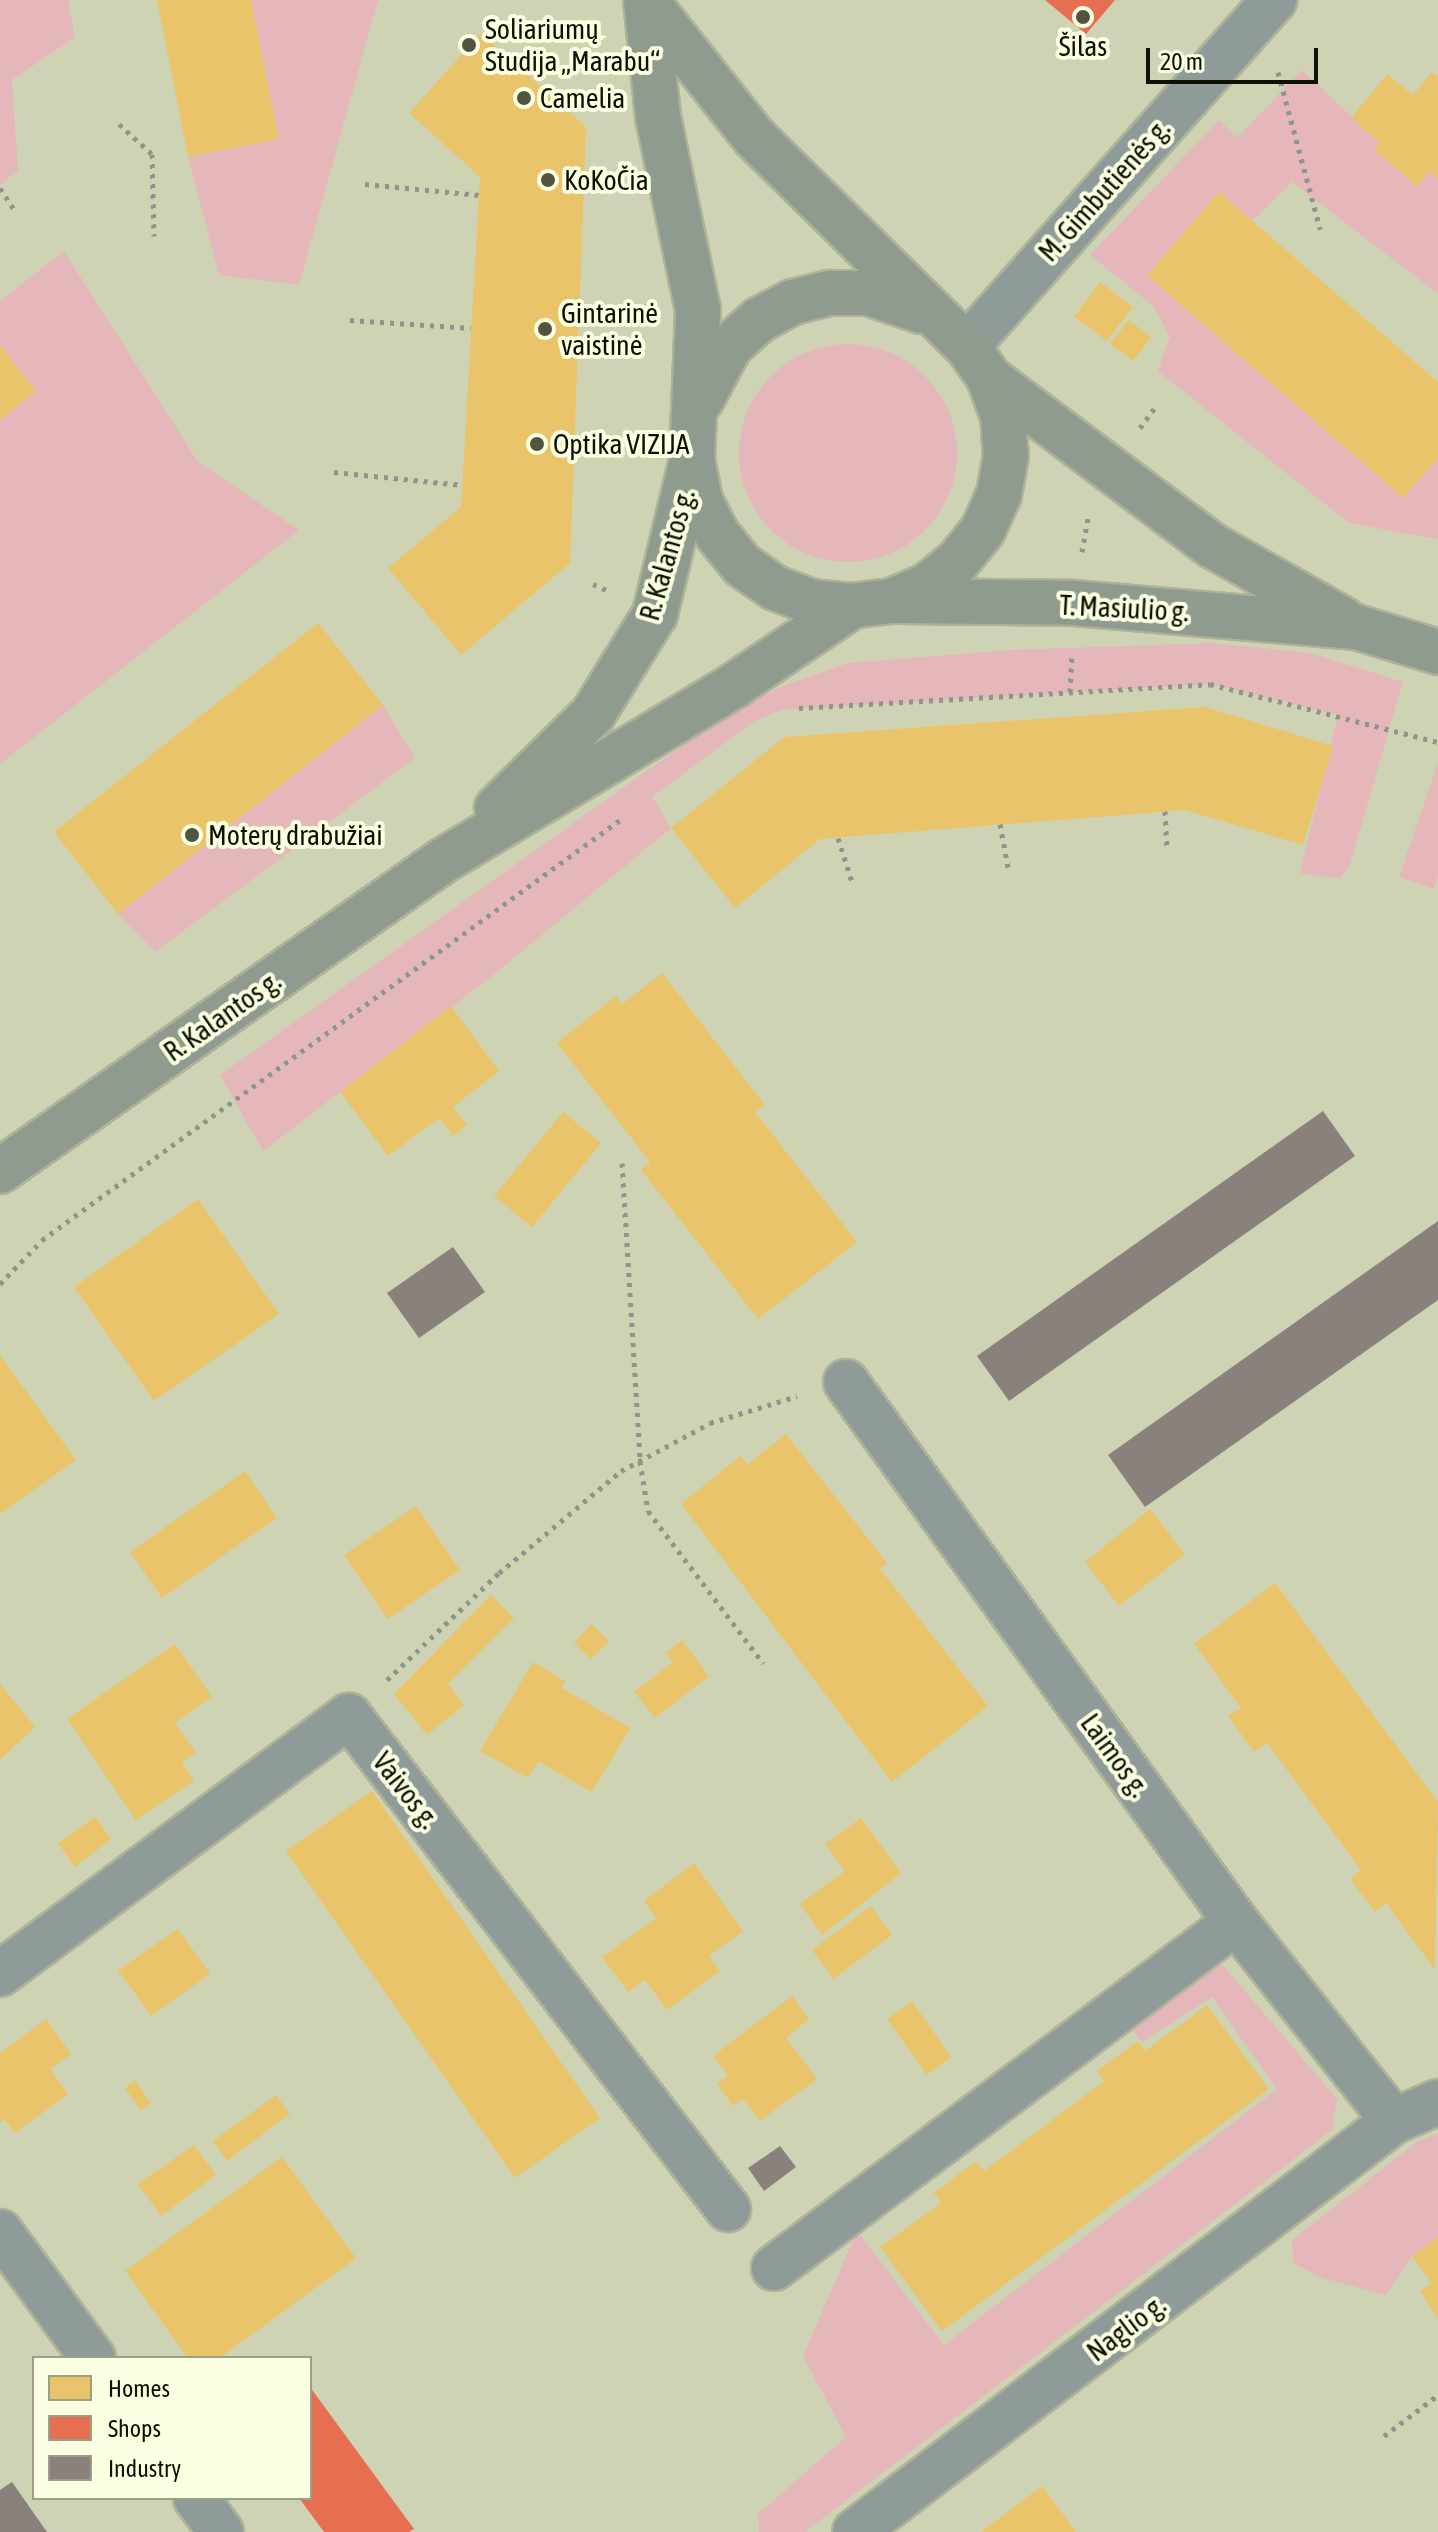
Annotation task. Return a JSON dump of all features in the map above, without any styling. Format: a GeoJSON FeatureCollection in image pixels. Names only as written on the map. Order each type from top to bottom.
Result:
{"type":"FeatureCollection","features":[{"type":"Feature","properties":{"kind":"main road","name":"R. Kalantos g."},"geometry":{"type":"LineString","coordinates":[[0,1171],[444,860],[871,604],[927,586],[958,561],[983,530],[999,494],[1006,455],[1003,416],[965,348],[754,137],[646,1]]}},
{"type":"Feature","properties":{"kind":"main road","name":"R. Kalantos g."},"geometry":{"type":"LineString","coordinates":[[444,860],[593,714],[615,683],[655,614],[692,460],[698,310],[658,116],[646,1]]}},
{"type":"Feature","properties":{"kind":"main road","name":"R. Kalantos g."},"geometry":{"type":"LineString","coordinates":[[696,414],[709,378],[730,346],[759,320],[793,302],[830,293],[868,293],[905,303],[965,348]]}},
{"type":"Feature","properties":{"kind":"main road","name":"T. Masiulio g."},"geometry":{"type":"LineString","coordinates":[[965,348],[1109,468],[1213,546],[1356,627]]}},
{"type":"Feature","properties":{"kind":"main road","name":"R. Kalantos g."},"geometry":{"type":"LineString","coordinates":[[692,460],[700,500],[717,534],[742,565],[775,588],[812,602],[871,604]]}},
{"type":"Feature","properties":{"kind":"main road","name":"T. Masiulio g."},"geometry":{"type":"LineString","coordinates":[[871,604],[1074,603],[1356,627],[1438,652]]}},
{"type":"Feature","properties":{"kind":"street","name":"M. Gimbutienės g."},"geometry":{"type":"LineString","coordinates":[[965,348],[1268,6]]}},
{"type":"Feature","properties":{"kind":"street","name":"Laimos g."},"geometry":{"type":"LineString","coordinates":[[846,1382],[1236,1922],[1394,2121]]}},
{"type":"Feature","properties":{"kind":"street"},"geometry":{"type":"LineString","coordinates":[[0,1974],[349,1716]]}},
{"type":"Feature","properties":{"kind":"street","name":"Vaivos g."},"geometry":{"type":"LineString","coordinates":[[349,1716],[728,2209]]}},
{"type":"Feature","properties":{"kind":"street"},"geometry":{"type":"LineString","coordinates":[[774,2268],[1236,1922]]}},
{"type":"Feature","properties":{"kind":"street","name":"Naglio g."},"geometry":{"type":"LineString","coordinates":[[855,2532],[1394,2121],[1438,2102]]}},
{"type":"Feature","properties":{"kind":"street"},"geometry":{"type":"LineString","coordinates":[[0,2232],[92,2356]]}},
{"type":"Feature","properties":{"kind":"street"},"geometry":{"type":"LineString","coordinates":[[197,2500],[221,2532]]}},
{"type":"Feature","properties":{"kind":"path"},"geometry":{"type":"LineString","coordinates":[[1268,6],[1320,229]]}},
{"type":"Feature","properties":{"kind":"path"},"geometry":{"type":"LineString","coordinates":[[119,124],[152,154],[154,236]]}},
{"type":"Feature","properties":{"kind":"path"},"geometry":{"type":"LineString","coordinates":[[365,184],[479,195]]}},
{"type":"Feature","properties":{"kind":"path"},"geometry":{"type":"LineString","coordinates":[[0,188],[16,213]]}},
{"type":"Feature","properties":{"kind":"path"},"geometry":{"type":"LineString","coordinates":[[350,320],[471,328]]}},
{"type":"Feature","properties":{"kind":"path"},"geometry":{"type":"LineString","coordinates":[[1070,692],[1074,603],[1090,506],[1109,468],[1154,409]]}},
{"type":"Feature","properties":{"kind":"path"},"geometry":{"type":"LineString","coordinates":[[334,472],[462,485]]}},
{"type":"Feature","properties":{"kind":"path"},"geometry":{"type":"LineString","coordinates":[[781,710],[1210,684],[1438,742]]}},
{"type":"Feature","properties":{"kind":"path"},"geometry":{"type":"LineString","coordinates":[[1165,811],[1167,848]]}},
{"type":"Feature","properties":{"kind":"path"},"geometry":{"type":"LineString","coordinates":[[0,1284],[54,1231],[625,816]]}},
{"type":"Feature","properties":{"kind":"path"},"geometry":{"type":"LineString","coordinates":[[1000,824],[1008,867]]}},
{"type":"Feature","properties":{"kind":"path"},"geometry":{"type":"LineString","coordinates":[[838,838],[853,885]]}},
{"type":"Feature","properties":{"kind":"path"},"geometry":{"type":"LineString","coordinates":[[622,1163],[640,1461],[648,1511],[763,1663]]}},
{"type":"Feature","properties":{"kind":"path"},"geometry":{"type":"LineString","coordinates":[[349,1716],[499,1573],[640,1461],[710,1423],[846,1382]]}},
{"type":"Feature","properties":{"kind":"path"},"geometry":{"type":"LineString","coordinates":[[1384,2436],[1438,2395]]}},
{"type":"Feature","properties":{"kind":"shaded area"},"geometry":{"type":"Polygon","coordinates":[[[0,0],[68,0],[75,37],[12,80],[18,170],[0,185],[0,0]]]}},
{"type":"Feature","properties":{"kind":"shaded area"},"geometry":{"type":"Polygon","coordinates":[[[251,0],[378,0],[299,285],[219,275],[188,157],[279,138],[251,0]]]}},
{"type":"Feature","properties":{"kind":"shaded area"},"geometry":{"type":"Polygon","coordinates":[[[1302,70],[1380,143],[1374,150],[1416,186],[1429,172],[1438,179],[1438,294],[1292,182],[1252,221],[1219,192],[1147,275],[1403,498],[1438,458],[1438,539],[1349,523],[1158,371],[1170,336],[1152,305],[1090,255],[1219,120],[1237,138],[1302,70]]]}},
{"type":"Feature","properties":{"kind":"shaded area"},"geometry":{"type":"Polygon","coordinates":[[[64,251],[198,462],[299,530],[0,764],[0,420],[36,391],[0,345],[0,301],[64,251]]]}},
{"type":"Feature","properties":{"kind":"shaded area"},"geometry":{"type":"Polygon","coordinates":[[[848,344],[890,352],[909,362],[925,376],[939,392],[949,411],[957,453],[949,495],[939,514],[925,530],[909,544],[890,554],[848,562],[806,554],[787,544],[771,530],[757,514],[747,495],[739,453],[747,411],[757,392],[771,376],[787,362],[806,352],[848,344]]]}},
{"type":"Feature","properties":{"kind":"shaded area"},"geometry":{"type":"Polygon","coordinates":[[[1212,643],[1310,653],[1403,682],[1350,865],[1340,879],[1300,873],[1338,715],[1210,684],[781,710],[753,722],[652,797],[671,828],[496,973],[263,1151],[220,1075],[714,723],[780,687],[848,663],[1010,650],[1212,643]]]}},
{"type":"Feature","properties":{"kind":"shaded area"},"geometry":{"type":"Polygon","coordinates":[[[383,705],[415,758],[155,952],[118,914],[383,705]]]}},
{"type":"Feature","properties":{"kind":"shaded area"},"geometry":{"type":"Polygon","coordinates":[[[1438,763],[1438,877],[1434,889],[1399,877],[1438,763]]]}},
{"type":"Feature","properties":{"kind":"shaded area"},"geometry":{"type":"Polygon","coordinates":[[[1222,1964],[1337,2099],[1332,2130],[805,2532],[759,2532],[758,2514],[846,2437],[803,2356],[857,2231],[944,2345],[1277,2089],[1212,1997],[1142,2042],[1127,2025],[1222,1964]]]}},
{"type":"Feature","properties":{"kind":"shaded area"},"geometry":{"type":"Polygon","coordinates":[[[1438,2134],[1438,2237],[1412,2256],[1386,2295],[1322,2278],[1293,2263],[1292,2240],[1418,2141],[1438,2134]]]}},
{"type":"Feature","properties":{"kind":"building: Homes"},"geometry":{"type":"Polygon","coordinates":[[[157,0],[251,0],[279,139],[188,157],[157,0]]]}},
{"type":"Feature","properties":{"kind":"building: Homes"},"geometry":{"type":"Polygon","coordinates":[[[481,33],[586,127],[570,563],[461,655],[388,568],[461,507],[480,177],[409,113],[481,33]]]}},
{"type":"Feature","properties":{"kind":"building: Homes"},"geometry":{"type":"Polygon","coordinates":[[[1431,73],[1438,76],[1438,179],[1429,172],[1417,186],[1374,150],[1380,143],[1351,118],[1387,74],[1413,95],[1431,73]]]}},
{"type":"Feature","properties":{"kind":"building: Homes"},"geometry":{"type":"Polygon","coordinates":[[[1219,192],[1438,382],[1438,458],[1403,498],[1147,275],[1219,192]]]}},
{"type":"Feature","properties":{"kind":"building: Homes"},"geometry":{"type":"Polygon","coordinates":[[[1100,282],[1133,307],[1107,341],[1074,317],[1100,282]]]}},
{"type":"Feature","properties":{"kind":"building: Homes"},"geometry":{"type":"Polygon","coordinates":[[[1129,320],[1151,337],[1133,361],[1110,344],[1129,320]]]}},
{"type":"Feature","properties":{"kind":"building: Homes"},"geometry":{"type":"Polygon","coordinates":[[[0,345],[36,391],[0,420],[0,345]]]}},
{"type":"Feature","properties":{"kind":"building: Homes"},"geometry":{"type":"Polygon","coordinates":[[[318,623],[383,705],[118,914],[54,832],[318,623]]]}},
{"type":"Feature","properties":{"kind":"building: Homes"},"geometry":{"type":"Polygon","coordinates":[[[1205,707],[1333,746],[1303,845],[1185,810],[820,839],[735,908],[671,828],[784,737],[1205,707]]]}},
{"type":"Feature","properties":{"kind":"building: Homes"},"geometry":{"type":"Polygon","coordinates":[[[662,973],[765,1105],[755,1112],[857,1242],[758,1319],[641,1170],[650,1162],[557,1043],[616,996],[622,1004],[662,973]]]}},
{"type":"Feature","properties":{"kind":"building: Homes"},"geometry":{"type":"Polygon","coordinates":[[[451,1006],[499,1071],[453,1107],[467,1125],[453,1136],[439,1118],[388,1156],[340,1092],[451,1006]]]}},
{"type":"Feature","properties":{"kind":"building: Homes"},"geometry":{"type":"Polygon","coordinates":[[[563,1112],[601,1143],[532,1227],[494,1196],[563,1112]]]}},
{"type":"Feature","properties":{"kind":"building: Homes"},"geometry":{"type":"Polygon","coordinates":[[[198,1199],[279,1314],[154,1401],[74,1287],[198,1199]]]}},
{"type":"Feature","properties":{"kind":"building: Homes"},"geometry":{"type":"Polygon","coordinates":[[[0,1355],[76,1460],[0,1514],[0,1355]]]}},
{"type":"Feature","properties":{"kind":"building: Homes"},"geometry":{"type":"Polygon","coordinates":[[[786,1434],[887,1563],[880,1569],[988,1706],[892,1782],[681,1504],[740,1456],[747,1465],[786,1434]]]}},
{"type":"Feature","properties":{"kind":"building: Homes"},"geometry":{"type":"Polygon","coordinates":[[[245,1471],[277,1518],[162,1598],[130,1552],[245,1471]]]}},
{"type":"Feature","properties":{"kind":"building: Homes"},"geometry":{"type":"Polygon","coordinates":[[[416,1506],[460,1570],[388,1619],[344,1555],[416,1506]]]}},
{"type":"Feature","properties":{"kind":"building: Homes"},"geometry":{"type":"Polygon","coordinates":[[[1150,1509],[1185,1554],[1119,1606],[1085,1562],[1150,1509]]]}},
{"type":"Feature","properties":{"kind":"building: Homes"},"geometry":{"type":"Polygon","coordinates":[[[1275,1583],[1438,1802],[1435,1970],[1386,1903],[1375,1912],[1350,1879],[1361,1870],[1267,1743],[1254,1752],[1228,1716],[1241,1708],[1194,1644],[1275,1583]]]}},
{"type":"Feature","properties":{"kind":"building: Homes"},"geometry":{"type":"Polygon","coordinates":[[[491,1595],[514,1618],[448,1684],[464,1705],[427,1735],[394,1694],[491,1595]]]}},
{"type":"Feature","properties":{"kind":"building: Homes"},"geometry":{"type":"Polygon","coordinates":[[[591,1624],[609,1641],[591,1659],[574,1643],[591,1624]]]}},
{"type":"Feature","properties":{"kind":"building: Homes"},"geometry":{"type":"Polygon","coordinates":[[[682,1640],[709,1676],[655,1718],[634,1692],[673,1662],[666,1653],[682,1640]]]}},
{"type":"Feature","properties":{"kind":"building: Homes"},"geometry":{"type":"Polygon","coordinates":[[[175,1644],[212,1697],[175,1723],[196,1753],[182,1762],[194,1781],[136,1820],[67,1719],[175,1644]]]}},
{"type":"Feature","properties":{"kind":"building: Homes"},"geometry":{"type":"Polygon","coordinates":[[[533,1662],[565,1681],[562,1688],[630,1728],[592,1792],[538,1761],[528,1778],[480,1751],[533,1662]]]}},
{"type":"Feature","properties":{"kind":"building: Homes"},"geometry":{"type":"Polygon","coordinates":[[[0,1684],[35,1727],[0,1760],[0,1684]]]}},
{"type":"Feature","properties":{"kind":"building: Homes"},"geometry":{"type":"Polygon","coordinates":[[[372,1791],[600,2118],[515,2178],[286,1851],[372,1791]]]}},
{"type":"Feature","properties":{"kind":"building: Homes"},"geometry":{"type":"Polygon","coordinates":[[[95,1817],[111,1839],[75,1867],[58,1843],[95,1817]]]}},
{"type":"Feature","properties":{"kind":"building: Homes"},"geometry":{"type":"Polygon","coordinates":[[[861,1818],[901,1873],[822,1935],[800,1904],[845,1871],[825,1844],[861,1818]]]}},
{"type":"Feature","properties":{"kind":"building: Homes"},"geometry":{"type":"Polygon","coordinates":[[[694,1863],[743,1931],[709,1956],[720,1971],[667,2010],[645,1980],[628,1992],[602,1957],[656,1918],[644,1901],[694,1863]]]}},
{"type":"Feature","properties":{"kind":"building: Homes"},"geometry":{"type":"Polygon","coordinates":[[[871,1906],[892,1935],[833,1979],[812,1950],[871,1906]]]}},
{"type":"Feature","properties":{"kind":"building: Homes"},"geometry":{"type":"Polygon","coordinates":[[[178,1929],[210,1974],[151,2016],[118,1970],[178,1929]]]}},
{"type":"Feature","properties":{"kind":"building: Homes"},"geometry":{"type":"Polygon","coordinates":[[[792,1996],[809,2019],[786,2038],[817,2079],[760,2121],[743,2099],[733,2106],[717,2084],[728,2075],[713,2056],[792,1996]]]}},
{"type":"Feature","properties":{"kind":"building: Homes"},"geometry":{"type":"Polygon","coordinates":[[[912,2001],[951,2057],[927,2075],[887,2019],[912,2001]]]}},
{"type":"Feature","properties":{"kind":"building: Homes"},"geometry":{"type":"Polygon","coordinates":[[[1207,2005],[1269,2089],[942,2331],[880,2247],[941,2203],[934,2193],[976,2161],[984,2171],[1104,2081],[1097,2071],[1138,2041],[1145,2051],[1207,2005]]]}},
{"type":"Feature","properties":{"kind":"building: Homes"},"geometry":{"type":"Polygon","coordinates":[[[46,2019],[71,2054],[50,2069],[68,2094],[15,2133],[4,2119],[0,2123],[0,2053],[46,2019]]]}},
{"type":"Feature","properties":{"kind":"building: Homes"},"geometry":{"type":"Polygon","coordinates":[[[135,2080],[151,2103],[141,2111],[125,2088],[135,2080]]]}},
{"type":"Feature","properties":{"kind":"building: Homes"},"geometry":{"type":"Polygon","coordinates":[[[276,2095],[290,2114],[227,2161],[213,2141],[276,2095]]]}},
{"type":"Feature","properties":{"kind":"building: Homes"},"geometry":{"type":"Polygon","coordinates":[[[194,2145],[216,2175],[161,2216],[138,2184],[194,2145]]]}},
{"type":"Feature","properties":{"kind":"building: Homes"},"geometry":{"type":"Polygon","coordinates":[[[282,2157],[356,2258],[223,2356],[187,2356],[125,2271],[282,2157]]]}},
{"type":"Feature","properties":{"kind":"building: Homes"},"geometry":{"type":"Polygon","coordinates":[[[1438,2237],[1438,2318],[1420,2292],[1432,2283],[1412,2256],[1438,2237]]]}},
{"type":"Feature","properties":{"kind":"building: Homes"},"geometry":{"type":"Polygon","coordinates":[[[1042,2486],[1076,2532],[981,2532],[1042,2486]]]}},
{"type":"Feature","properties":{"kind":"building: Shops","name":"Šilas"},"geometry":{"type":"Polygon","coordinates":[[[1045,0],[1115,0],[1086,34],[1045,0]]]}},
{"type":"Feature","properties":{"kind":"building: Shops"},"geometry":{"type":"Polygon","coordinates":[[[312,2390],[414,2529],[409,2532],[324,2532],[300,2500],[312,2500],[312,2390]]]}},
{"type":"Feature","properties":{"kind":"building: Industry"},"geometry":{"type":"Polygon","coordinates":[[[1323,1111],[1355,1156],[1009,1401],[977,1356],[1323,1111]]]}},
{"type":"Feature","properties":{"kind":"building: Industry"},"geometry":{"type":"Polygon","coordinates":[[[1438,1221],[1438,1300],[1145,1507],[1108,1455],[1438,1221]]]}},
{"type":"Feature","properties":{"kind":"building: Industry"},"geometry":{"type":"Polygon","coordinates":[[[453,1247],[485,1292],[419,1338],[387,1293],[453,1247]]]}},
{"type":"Feature","properties":{"kind":"building: Industry"},"geometry":{"type":"Polygon","coordinates":[[[780,2146],[796,2167],[764,2191],[748,2168],[780,2146]]]}},
{"type":"Feature","properties":{"kind":"building: Industry"},"geometry":{"type":"Polygon","coordinates":[[[12,2482],[47,2532],[0,2532],[0,2490],[12,2482]]]}},
{"type":"Feature","properties":{"kind":"place","name":"Šilas"},"geometry":{"type":"Point","coordinates":[1083,17]}},
{"type":"Feature","properties":{"kind":"place","name":"Soliariumų Studija „Marabu“"},"geometry":{"type":"Point","coordinates":[469,45]}},
{"type":"Feature","properties":{"kind":"place","name":"Camelia"},"geometry":{"type":"Point","coordinates":[524,98]}},
{"type":"Feature","properties":{"kind":"place","name":"KoKoČia"},"geometry":{"type":"Point","coordinates":[548,180]}},
{"type":"Feature","properties":{"kind":"place","name":"Gintarinė vaistinė"},"geometry":{"type":"Point","coordinates":[545,329]}},
{"type":"Feature","properties":{"kind":"place","name":"Optika VIZIJA"},"geometry":{"type":"Point","coordinates":[537,444]}},
{"type":"Feature","properties":{"kind":"place","name":"Moterų drabužiai"},"geometry":{"type":"Point","coordinates":[192,835]}}]}
